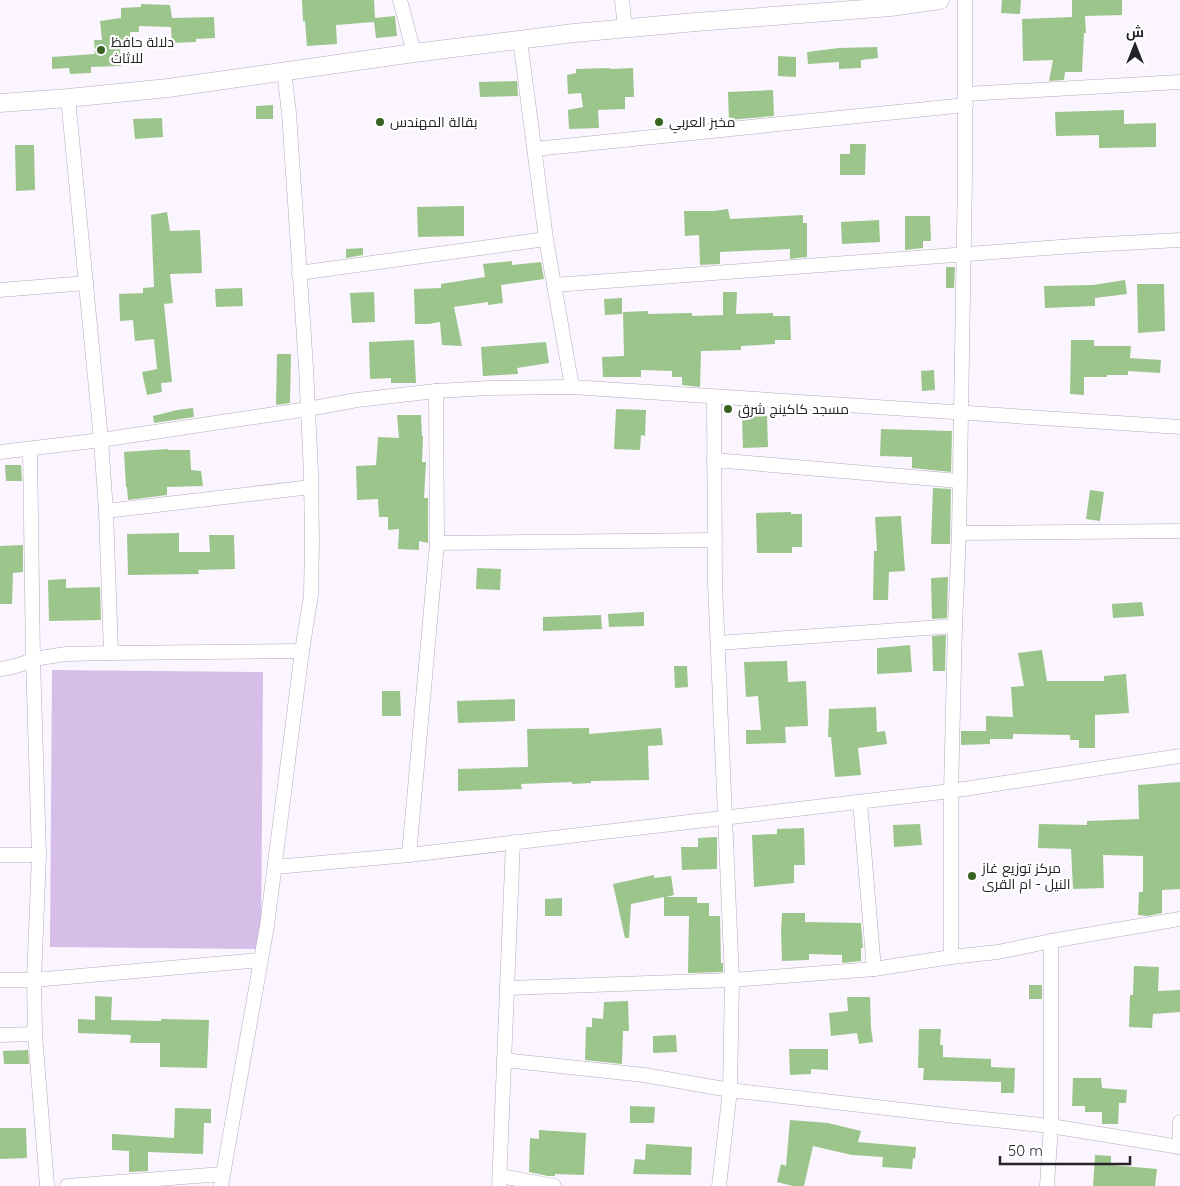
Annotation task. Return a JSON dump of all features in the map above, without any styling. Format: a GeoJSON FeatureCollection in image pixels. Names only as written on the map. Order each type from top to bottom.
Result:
{"type":"FeatureCollection","features":[{"type":"Feature","properties":{"kind":"street"},"geometry":{"type":"LineString","coordinates":[[400,0],[414,53]]}},
{"type":"Feature","properties":{"kind":"street"},"geometry":{"type":"LineString","coordinates":[[622,0],[625,28]]}},
{"type":"Feature","properties":{"kind":"street"},"geometry":{"type":"LineString","coordinates":[[0,103],[168,88],[414,53],[625,28],[890,7],[940,0]]}},
{"type":"Feature","properties":{"kind":"street"},"geometry":{"type":"LineString","coordinates":[[951,958],[951,791],[959,533],[964,254],[965,0]]}},
{"type":"Feature","properties":{"kind":"street"},"geometry":{"type":"LineString","coordinates":[[520,40],[546,239],[572,387]]}},
{"type":"Feature","properties":{"kind":"street"},"geometry":{"type":"LineString","coordinates":[[67,1186],[222,1180],[267,926],[302,651],[311,596],[311,488],[306,367],[289,113],[284,71]]}},
{"type":"Feature","properties":{"kind":"street"},"geometry":{"type":"LineString","coordinates":[[535,149],[966,100],[1180,82]]}},
{"type":"Feature","properties":{"kind":"street"},"geometry":{"type":"LineString","coordinates":[[68,98],[101,440],[106,511],[111,653]]}},
{"type":"Feature","properties":{"kind":"street"},"geometry":{"type":"LineString","coordinates":[[299,273],[546,239]]}},
{"type":"Feature","properties":{"kind":"street"},"geometry":{"type":"LineString","coordinates":[[554,285],[1087,245],[1180,240]]}},
{"type":"Feature","properties":{"kind":"street"},"geometry":{"type":"LineString","coordinates":[[0,290],[86,283]]}},
{"type":"Feature","properties":{"kind":"street"},"geometry":{"type":"LineString","coordinates":[[0,452],[101,440],[357,400],[436,391],[489,388],[572,387],[1180,428]]}},
{"type":"Feature","properties":{"kind":"street"},"geometry":{"type":"LineString","coordinates":[[408,856],[437,543],[436,391]]}},
{"type":"Feature","properties":{"kind":"street"},"geometry":{"type":"LineString","coordinates":[[714,397],[715,583],[732,980],[730,1090],[719,1186]]}},
{"type":"Feature","properties":{"kind":"street"},"geometry":{"type":"LineString","coordinates":[[30,449],[38,855],[34,980],[35,1034],[47,1186]]}},
{"type":"Feature","properties":{"kind":"street"},"geometry":{"type":"LineString","coordinates":[[714,460],[959,481]]}},
{"type":"Feature","properties":{"kind":"street"},"geometry":{"type":"LineString","coordinates":[[106,511],[311,488]]}},
{"type":"Feature","properties":{"kind":"street"},"geometry":{"type":"LineString","coordinates":[[959,533],[1180,531]]}},
{"type":"Feature","properties":{"kind":"street"},"geometry":{"type":"LineString","coordinates":[[437,543],[715,540]]}},
{"type":"Feature","properties":{"kind":"street"},"geometry":{"type":"LineString","coordinates":[[718,643],[955,626]]}},
{"type":"Feature","properties":{"kind":"street"},"geometry":{"type":"LineString","coordinates":[[0,669],[12,667],[33,659],[66,654],[302,651]]}},
{"type":"Feature","properties":{"kind":"street"},"geometry":{"type":"LineString","coordinates":[[275,867],[408,856],[951,791],[1180,756]]}},
{"type":"Feature","properties":{"kind":"street"},"geometry":{"type":"LineString","coordinates":[[860,802],[874,969]]}},
{"type":"Feature","properties":{"kind":"street"},"geometry":{"type":"LineString","coordinates":[[513,842],[499,1181],[554,1186]]}},
{"type":"Feature","properties":{"kind":"street"},"geometry":{"type":"LineString","coordinates":[[0,854],[38,855]]}},
{"type":"Feature","properties":{"kind":"street"},"geometry":{"type":"LineString","coordinates":[[507,988],[732,980],[874,969],[998,952],[1051,940],[1180,919]]}},
{"type":"Feature","properties":{"kind":"street"},"geometry":{"type":"LineString","coordinates":[[1047,1186],[1052,1126],[1051,940]]}},
{"type":"Feature","properties":{"kind":"street"},"geometry":{"type":"LineString","coordinates":[[0,980],[34,980],[260,960]]}},
{"type":"Feature","properties":{"kind":"street"},"geometry":{"type":"LineString","coordinates":[[0,1035],[35,1034]]}},
{"type":"Feature","properties":{"kind":"street"},"geometry":{"type":"LineString","coordinates":[[504,1060],[644,1075],[730,1090],[1052,1126],[1180,1147],[1180,1122]]}},
{"type":"Feature","properties":{"kind":"shaded area"},"geometry":{"type":"Polygon","coordinates":[[[52,670],[263,672],[261,949],[50,947],[52,670]]]}},
{"type":"Feature","properties":{"kind":"building"},"geometry":{"type":"Polygon","coordinates":[[[302,0],[374,0],[375,18],[395,16],[397,36],[376,38],[374,22],[336,25],[337,44],[307,46],[302,0]]]}},
{"type":"Feature","properties":{"kind":"building"},"geometry":{"type":"Polygon","coordinates":[[[1002,0],[1021,0],[1020,14],[1001,13],[1002,0]]]}},
{"type":"Feature","properties":{"kind":"building"},"geometry":{"type":"Polygon","coordinates":[[[1072,0],[1122,0],[1122,15],[1085,16],[1086,33],[1084,33],[1082,72],[1065,72],[1064,80],[1049,81],[1053,60],[1023,61],[1022,19],[1072,17],[1072,0]]]}},
{"type":"Feature","properties":{"kind":"building"},"geometry":{"type":"Polygon","coordinates":[[[141,4],[170,5],[172,18],[214,17],[215,38],[196,39],[196,42],[172,43],[171,27],[139,26],[139,32],[130,32],[131,46],[120,47],[121,66],[91,67],[91,73],[70,74],[69,68],[52,69],[52,57],[95,54],[94,40],[102,40],[100,21],[121,18],[121,8],[141,7],[141,4]]]}},
{"type":"Feature","properties":{"kind":"building"},"geometry":{"type":"Polygon","coordinates":[[[877,47],[878,58],[861,60],[861,68],[839,69],[839,62],[808,64],[807,52],[839,48],[877,47]]]}},
{"type":"Feature","properties":{"kind":"building"},"geometry":{"type":"Polygon","coordinates":[[[778,56],[796,57],[796,77],[778,76],[778,56]]]}},
{"type":"Feature","properties":{"kind":"building"},"geometry":{"type":"Polygon","coordinates":[[[633,68],[634,97],[625,97],[625,109],[598,110],[599,128],[569,129],[568,110],[583,107],[581,93],[568,94],[567,75],[576,73],[576,69],[633,68]]]}},
{"type":"Feature","properties":{"kind":"building"},"geometry":{"type":"Polygon","coordinates":[[[517,81],[518,96],[480,97],[479,82],[517,81]]]}},
{"type":"Feature","properties":{"kind":"building"},"geometry":{"type":"Polygon","coordinates":[[[773,90],[774,116],[729,120],[728,92],[773,90]]]}},
{"type":"Feature","properties":{"kind":"building"},"geometry":{"type":"Polygon","coordinates":[[[273,105],[273,119],[256,119],[256,106],[273,105]]]}},
{"type":"Feature","properties":{"kind":"building"},"geometry":{"type":"Polygon","coordinates":[[[1124,110],[1124,124],[1156,123],[1156,147],[1099,148],[1099,135],[1056,136],[1055,112],[1124,110]]]}},
{"type":"Feature","properties":{"kind":"building"},"geometry":{"type":"Polygon","coordinates":[[[162,118],[163,137],[135,139],[133,119],[162,118]]]}},
{"type":"Feature","properties":{"kind":"building"},"geometry":{"type":"Polygon","coordinates":[[[850,144],[866,144],[865,175],[840,175],[840,154],[850,154],[850,144]]]}},
{"type":"Feature","properties":{"kind":"building"},"geometry":{"type":"Polygon","coordinates":[[[15,145],[34,145],[35,190],[16,191],[15,145]]]}},
{"type":"Feature","properties":{"kind":"building"},"geometry":{"type":"Polygon","coordinates":[[[464,206],[464,236],[418,237],[417,207],[464,206]]]}},
{"type":"Feature","properties":{"kind":"building"},"geometry":{"type":"Polygon","coordinates":[[[728,209],[730,219],[803,215],[803,223],[807,223],[807,257],[790,259],[790,249],[720,252],[720,264],[700,265],[699,235],[685,236],[684,211],[728,209]]]}},
{"type":"Feature","properties":{"kind":"building"},"geometry":{"type":"Polygon","coordinates":[[[167,212],[170,231],[200,230],[202,273],[170,274],[173,303],[164,304],[172,382],[161,383],[162,392],[147,395],[142,372],[157,369],[154,339],[135,341],[133,320],[120,321],[119,294],[143,293],[143,288],[154,287],[151,215],[167,212]]]}},
{"type":"Feature","properties":{"kind":"building"},"geometry":{"type":"Polygon","coordinates":[[[905,216],[930,216],[931,241],[923,241],[923,248],[905,250],[905,216]]]}},
{"type":"Feature","properties":{"kind":"building"},"geometry":{"type":"Polygon","coordinates":[[[879,220],[880,242],[842,244],[841,222],[879,220]]]}},
{"type":"Feature","properties":{"kind":"building"},"geometry":{"type":"Polygon","coordinates":[[[363,248],[363,255],[346,258],[346,249],[363,248]]]}},
{"type":"Feature","properties":{"kind":"building"},"geometry":{"type":"Polygon","coordinates":[[[512,261],[512,265],[541,262],[544,279],[501,285],[503,303],[488,305],[488,302],[454,307],[462,346],[442,345],[440,322],[415,324],[414,289],[441,288],[441,284],[485,277],[483,264],[512,261]]]}},
{"type":"Feature","properties":{"kind":"building"},"geometry":{"type":"Polygon","coordinates":[[[946,267],[955,267],[954,288],[946,288],[946,267]]]}},
{"type":"Feature","properties":{"kind":"building"},"geometry":{"type":"Polygon","coordinates":[[[1125,280],[1127,294],[1095,298],[1095,306],[1045,308],[1044,286],[1093,285],[1125,280]]]}},
{"type":"Feature","properties":{"kind":"building"},"geometry":{"type":"Polygon","coordinates":[[[1137,284],[1164,284],[1165,331],[1138,333],[1137,284]]]}},
{"type":"Feature","properties":{"kind":"building"},"geometry":{"type":"Polygon","coordinates":[[[242,288],[243,306],[216,307],[215,289],[242,288]]]}},
{"type":"Feature","properties":{"kind":"building"},"geometry":{"type":"Polygon","coordinates":[[[374,292],[375,322],[352,323],[350,293],[374,292]]]}},
{"type":"Feature","properties":{"kind":"building"},"geometry":{"type":"Polygon","coordinates":[[[723,292],[737,292],[736,314],[773,313],[773,316],[790,316],[791,340],[775,340],[775,344],[741,346],[741,350],[701,351],[700,387],[682,385],[682,377],[672,377],[672,371],[641,370],[641,377],[603,377],[602,357],[624,356],[623,312],[648,311],[648,314],[692,313],[692,316],[723,315],[723,292]]]}},
{"type":"Feature","properties":{"kind":"building"},"geometry":{"type":"Polygon","coordinates":[[[622,298],[622,314],[605,315],[604,299],[622,298]]]}},
{"type":"Feature","properties":{"kind":"building"},"geometry":{"type":"Polygon","coordinates":[[[414,340],[416,383],[391,383],[391,378],[370,379],[369,342],[414,340]]]}},
{"type":"Feature","properties":{"kind":"building"},"geometry":{"type":"Polygon","coordinates":[[[1071,340],[1094,340],[1094,346],[1131,346],[1130,358],[1161,360],[1160,373],[1128,371],[1128,375],[1084,377],[1084,395],[1070,394],[1071,340]]]}},
{"type":"Feature","properties":{"kind":"building"},"geometry":{"type":"Polygon","coordinates":[[[546,342],[549,363],[517,368],[518,374],[483,376],[481,347],[546,342]]]}},
{"type":"Feature","properties":{"kind":"building"},"geometry":{"type":"Polygon","coordinates":[[[277,354],[291,354],[290,403],[276,405],[277,354]]]}},
{"type":"Feature","properties":{"kind":"building"},"geometry":{"type":"Polygon","coordinates":[[[934,370],[935,390],[922,391],[921,371],[934,370]]]}},
{"type":"Feature","properties":{"kind":"building"},"geometry":{"type":"Polygon","coordinates":[[[193,408],[194,417],[154,423],[153,416],[193,408]]]}},
{"type":"Feature","properties":{"kind":"building"},"geometry":{"type":"Polygon","coordinates":[[[616,409],[646,410],[645,436],[641,435],[640,450],[614,449],[616,409]]]}},
{"type":"Feature","properties":{"kind":"building"},"geometry":{"type":"Polygon","coordinates":[[[397,415],[421,415],[423,436],[422,462],[426,462],[424,498],[428,498],[428,543],[419,541],[419,550],[398,549],[399,529],[388,530],[388,517],[379,517],[378,499],[357,500],[356,466],[376,465],[378,437],[399,438],[397,415]]]}},
{"type":"Feature","properties":{"kind":"building"},"geometry":{"type":"Polygon","coordinates":[[[767,416],[768,447],[743,448],[742,417],[767,416]]]}},
{"type":"Feature","properties":{"kind":"building"},"geometry":{"type":"Polygon","coordinates":[[[881,429],[952,431],[951,472],[912,468],[912,457],[880,456],[881,429]]]}},
{"type":"Feature","properties":{"kind":"building"},"geometry":{"type":"Polygon","coordinates":[[[168,449],[190,450],[191,470],[201,471],[203,486],[167,487],[167,495],[128,500],[124,452],[168,449]]]}},
{"type":"Feature","properties":{"kind":"building"},"geometry":{"type":"Polygon","coordinates":[[[5,465],[21,465],[22,481],[6,481],[5,465]]]}},
{"type":"Feature","properties":{"kind":"building"},"geometry":{"type":"Polygon","coordinates":[[[933,488],[951,489],[950,544],[931,544],[933,488]]]}},
{"type":"Feature","properties":{"kind":"building"},"geometry":{"type":"Polygon","coordinates":[[[1090,490],[1104,492],[1100,521],[1086,519],[1090,490]]]}},
{"type":"Feature","properties":{"kind":"building"},"geometry":{"type":"Polygon","coordinates":[[[791,512],[791,514],[802,514],[802,547],[792,547],[792,553],[757,553],[756,513],[791,512]]]}},
{"type":"Feature","properties":{"kind":"building"},"geometry":{"type":"Polygon","coordinates":[[[901,516],[905,571],[889,572],[888,600],[873,600],[874,551],[877,551],[875,517],[901,516]]]}},
{"type":"Feature","properties":{"kind":"building"},"geometry":{"type":"Polygon","coordinates":[[[179,533],[179,552],[210,552],[209,535],[234,535],[235,569],[198,570],[199,574],[128,575],[127,534],[179,533]]]}},
{"type":"Feature","properties":{"kind":"building"},"geometry":{"type":"Polygon","coordinates":[[[23,545],[23,572],[13,573],[12,604],[0,604],[0,546],[23,545]]]}},
{"type":"Feature","properties":{"kind":"building"},"geometry":{"type":"Polygon","coordinates":[[[477,568],[501,569],[500,590],[476,589],[477,568]]]}},
{"type":"Feature","properties":{"kind":"building"},"geometry":{"type":"Polygon","coordinates":[[[948,577],[947,618],[932,619],[931,578],[948,577]]]}},
{"type":"Feature","properties":{"kind":"building"},"geometry":{"type":"Polygon","coordinates":[[[66,579],[66,588],[100,587],[101,620],[49,621],[48,580],[66,579]]]}},
{"type":"Feature","properties":{"kind":"building"},"geometry":{"type":"Polygon","coordinates":[[[1142,602],[1144,616],[1113,618],[1112,604],[1142,602]]]}},
{"type":"Feature","properties":{"kind":"building"},"geometry":{"type":"Polygon","coordinates":[[[644,612],[644,626],[609,627],[608,614],[644,612]]]}},
{"type":"Feature","properties":{"kind":"building"},"geometry":{"type":"Polygon","coordinates":[[[601,615],[602,629],[543,631],[543,617],[601,615]]]}},
{"type":"Feature","properties":{"kind":"building"},"geometry":{"type":"Polygon","coordinates":[[[946,635],[945,671],[933,671],[932,636],[946,635]]]}},
{"type":"Feature","properties":{"kind":"building"},"geometry":{"type":"Polygon","coordinates":[[[910,645],[912,672],[877,674],[877,648],[910,645]]]}},
{"type":"Feature","properties":{"kind":"building"},"geometry":{"type":"Polygon","coordinates":[[[1042,650],[1047,681],[1104,681],[1104,676],[1126,674],[1129,713],[1095,715],[1095,748],[1079,748],[1079,740],[1070,740],[1070,735],[1013,734],[1013,739],[990,739],[990,744],[961,745],[961,731],[986,731],[986,716],[1013,717],[1011,687],[1024,686],[1018,653],[1042,650]]]}},
{"type":"Feature","properties":{"kind":"building"},"geometry":{"type":"Polygon","coordinates":[[[787,661],[788,682],[806,681],[808,726],[785,727],[786,743],[746,744],[746,730],[761,730],[758,696],[746,697],[744,662],[787,661]]]}},
{"type":"Feature","properties":{"kind":"building"},"geometry":{"type":"Polygon","coordinates":[[[674,666],[687,666],[688,687],[675,688],[674,666]]]}},
{"type":"Feature","properties":{"kind":"building"},"geometry":{"type":"Polygon","coordinates":[[[382,691],[400,691],[401,716],[382,716],[382,691]]]}},
{"type":"Feature","properties":{"kind":"building"},"geometry":{"type":"Polygon","coordinates":[[[515,699],[515,721],[458,723],[457,701],[515,699]]]}},
{"type":"Feature","properties":{"kind":"building"},"geometry":{"type":"Polygon","coordinates":[[[876,707],[877,732],[885,731],[887,744],[858,748],[861,775],[835,777],[831,737],[828,737],[829,709],[876,707]]]}},
{"type":"Feature","properties":{"kind":"building"},"geometry":{"type":"Polygon","coordinates":[[[589,728],[589,734],[661,728],[663,745],[648,746],[649,780],[591,781],[591,783],[572,784],[572,782],[521,784],[522,789],[458,791],[458,769],[528,767],[527,729],[589,728]]]}},
{"type":"Feature","properties":{"kind":"building"},"geometry":{"type":"Polygon","coordinates":[[[1180,782],[1180,889],[1162,890],[1162,913],[1148,916],[1138,915],[1139,892],[1143,892],[1143,856],[1103,855],[1104,888],[1073,889],[1071,849],[1038,848],[1039,824],[1087,825],[1087,821],[1139,819],[1138,785],[1180,782]]]}},
{"type":"Feature","properties":{"kind":"building"},"geometry":{"type":"Polygon","coordinates":[[[920,824],[922,845],[894,847],[893,825],[920,824]]]}},
{"type":"Feature","properties":{"kind":"building"},"geometry":{"type":"Polygon","coordinates":[[[804,828],[805,865],[794,865],[794,883],[754,887],[752,835],[777,834],[777,829],[804,828]]]}},
{"type":"Feature","properties":{"kind":"building"},"geometry":{"type":"Polygon","coordinates":[[[717,837],[717,869],[682,870],[681,847],[698,847],[698,838],[717,837]]]}},
{"type":"Feature","properties":{"kind":"building"},"geometry":{"type":"Polygon","coordinates":[[[654,875],[654,878],[671,876],[674,895],[666,897],[697,897],[697,903],[709,903],[709,916],[720,916],[721,963],[723,963],[723,972],[688,973],[689,916],[664,916],[664,897],[631,904],[629,938],[625,938],[613,884],[654,875]]]}},
{"type":"Feature","properties":{"kind":"building"},"geometry":{"type":"Polygon","coordinates":[[[562,898],[562,916],[545,916],[545,899],[562,898]]]}},
{"type":"Feature","properties":{"kind":"building"},"geometry":{"type":"Polygon","coordinates":[[[782,913],[805,913],[805,922],[861,923],[863,948],[861,948],[861,961],[842,963],[842,955],[809,954],[809,960],[782,961],[782,913]]]}},
{"type":"Feature","properties":{"kind":"building"},"geometry":{"type":"Polygon","coordinates":[[[1134,966],[1159,967],[1158,991],[1180,990],[1180,1012],[1153,1014],[1152,1028],[1129,1027],[1130,995],[1133,995],[1134,966]]]}},
{"type":"Feature","properties":{"kind":"building"},"geometry":{"type":"Polygon","coordinates":[[[1029,985],[1042,985],[1042,999],[1029,999],[1029,985]]]}},
{"type":"Feature","properties":{"kind":"building"},"geometry":{"type":"Polygon","coordinates":[[[95,996],[112,997],[111,1020],[209,1020],[207,1068],[160,1067],[160,1043],[130,1043],[131,1035],[78,1033],[78,1019],[95,1020],[95,996]]]}},
{"type":"Feature","properties":{"kind":"building"},"geometry":{"type":"Polygon","coordinates":[[[847,997],[870,997],[873,1042],[859,1044],[857,1033],[831,1036],[829,1013],[848,1011],[847,997]]]}},
{"type":"Feature","properties":{"kind":"building"},"geometry":{"type":"Polygon","coordinates":[[[628,1001],[629,1031],[623,1031],[622,1064],[585,1060],[586,1027],[592,1027],[592,1018],[603,1019],[604,1002],[628,1001]]]}},
{"type":"Feature","properties":{"kind":"building"},"geometry":{"type":"Polygon","coordinates":[[[919,1029],[941,1029],[940,1045],[943,1045],[943,1057],[991,1059],[991,1067],[1015,1068],[1014,1093],[1001,1093],[1001,1082],[923,1080],[924,1068],[918,1068],[919,1029]]]}},
{"type":"Feature","properties":{"kind":"building"},"geometry":{"type":"Polygon","coordinates":[[[676,1035],[677,1052],[653,1053],[653,1036],[676,1035]]]}},
{"type":"Feature","properties":{"kind":"building"},"geometry":{"type":"Polygon","coordinates":[[[789,1049],[828,1049],[828,1070],[811,1069],[811,1074],[790,1075],[789,1049]]]}},
{"type":"Feature","properties":{"kind":"building"},"geometry":{"type":"Polygon","coordinates":[[[28,1050],[29,1064],[4,1064],[3,1051],[28,1050]]]}},
{"type":"Feature","properties":{"kind":"building"},"geometry":{"type":"Polygon","coordinates":[[[1073,1078],[1101,1078],[1102,1088],[1127,1090],[1126,1103],[1119,1103],[1118,1124],[1102,1124],[1102,1112],[1085,1112],[1085,1106],[1072,1106],[1073,1078]]]}},
{"type":"Feature","properties":{"kind":"building"},"geometry":{"type":"Polygon","coordinates":[[[630,1106],[655,1107],[654,1123],[630,1123],[630,1106]]]}},
{"type":"Feature","properties":{"kind":"building"},"geometry":{"type":"Polygon","coordinates":[[[175,1108],[211,1109],[211,1123],[204,1123],[203,1154],[148,1152],[148,1171],[129,1172],[129,1151],[112,1150],[112,1134],[174,1138],[175,1108]]]}},
{"type":"Feature","properties":{"kind":"building"},"geometry":{"type":"Polygon","coordinates":[[[790,1120],[828,1123],[861,1131],[858,1142],[916,1147],[912,1169],[882,1167],[883,1157],[852,1155],[813,1146],[804,1186],[793,1186],[777,1182],[781,1164],[786,1166],[790,1120]]]}},
{"type":"Feature","properties":{"kind":"building"},"geometry":{"type":"Polygon","coordinates":[[[0,1128],[26,1128],[27,1158],[0,1159],[0,1128]]]}},
{"type":"Feature","properties":{"kind":"building"},"geometry":{"type":"Polygon","coordinates":[[[539,1130],[586,1133],[584,1175],[555,1174],[555,1176],[548,1176],[529,1172],[530,1138],[539,1139],[539,1130]]]}},
{"type":"Feature","properties":{"kind":"building"},"geometry":{"type":"Polygon","coordinates":[[[646,1144],[692,1147],[691,1175],[633,1174],[635,1159],[645,1160],[646,1144]]]}},
{"type":"Feature","properties":{"kind":"building"},"geometry":{"type":"Polygon","coordinates":[[[1095,1155],[1111,1156],[1111,1165],[1157,1169],[1155,1186],[1093,1186],[1095,1155]]]}},
{"type":"Feature","properties":{"kind":"place","name":"دلالة حافظ للاثاث"},"geometry":{"type":"Point","coordinates":[101,50]}},
{"type":"Feature","properties":{"kind":"place","name":"بقالة المهندس"},"geometry":{"type":"Point","coordinates":[380,122]}},
{"type":"Feature","properties":{"kind":"place","name":"مخبز العربي"},"geometry":{"type":"Point","coordinates":[659,122]}},
{"type":"Feature","properties":{"kind":"place","name":"مسجد كاكينج شرق"},"geometry":{"type":"Point","coordinates":[728,409]}},
{"type":"Feature","properties":{"kind":"place","name":"مركز توزيع غاز النيل - ام القرى"},"geometry":{"type":"Point","coordinates":[972,876]}}]}
